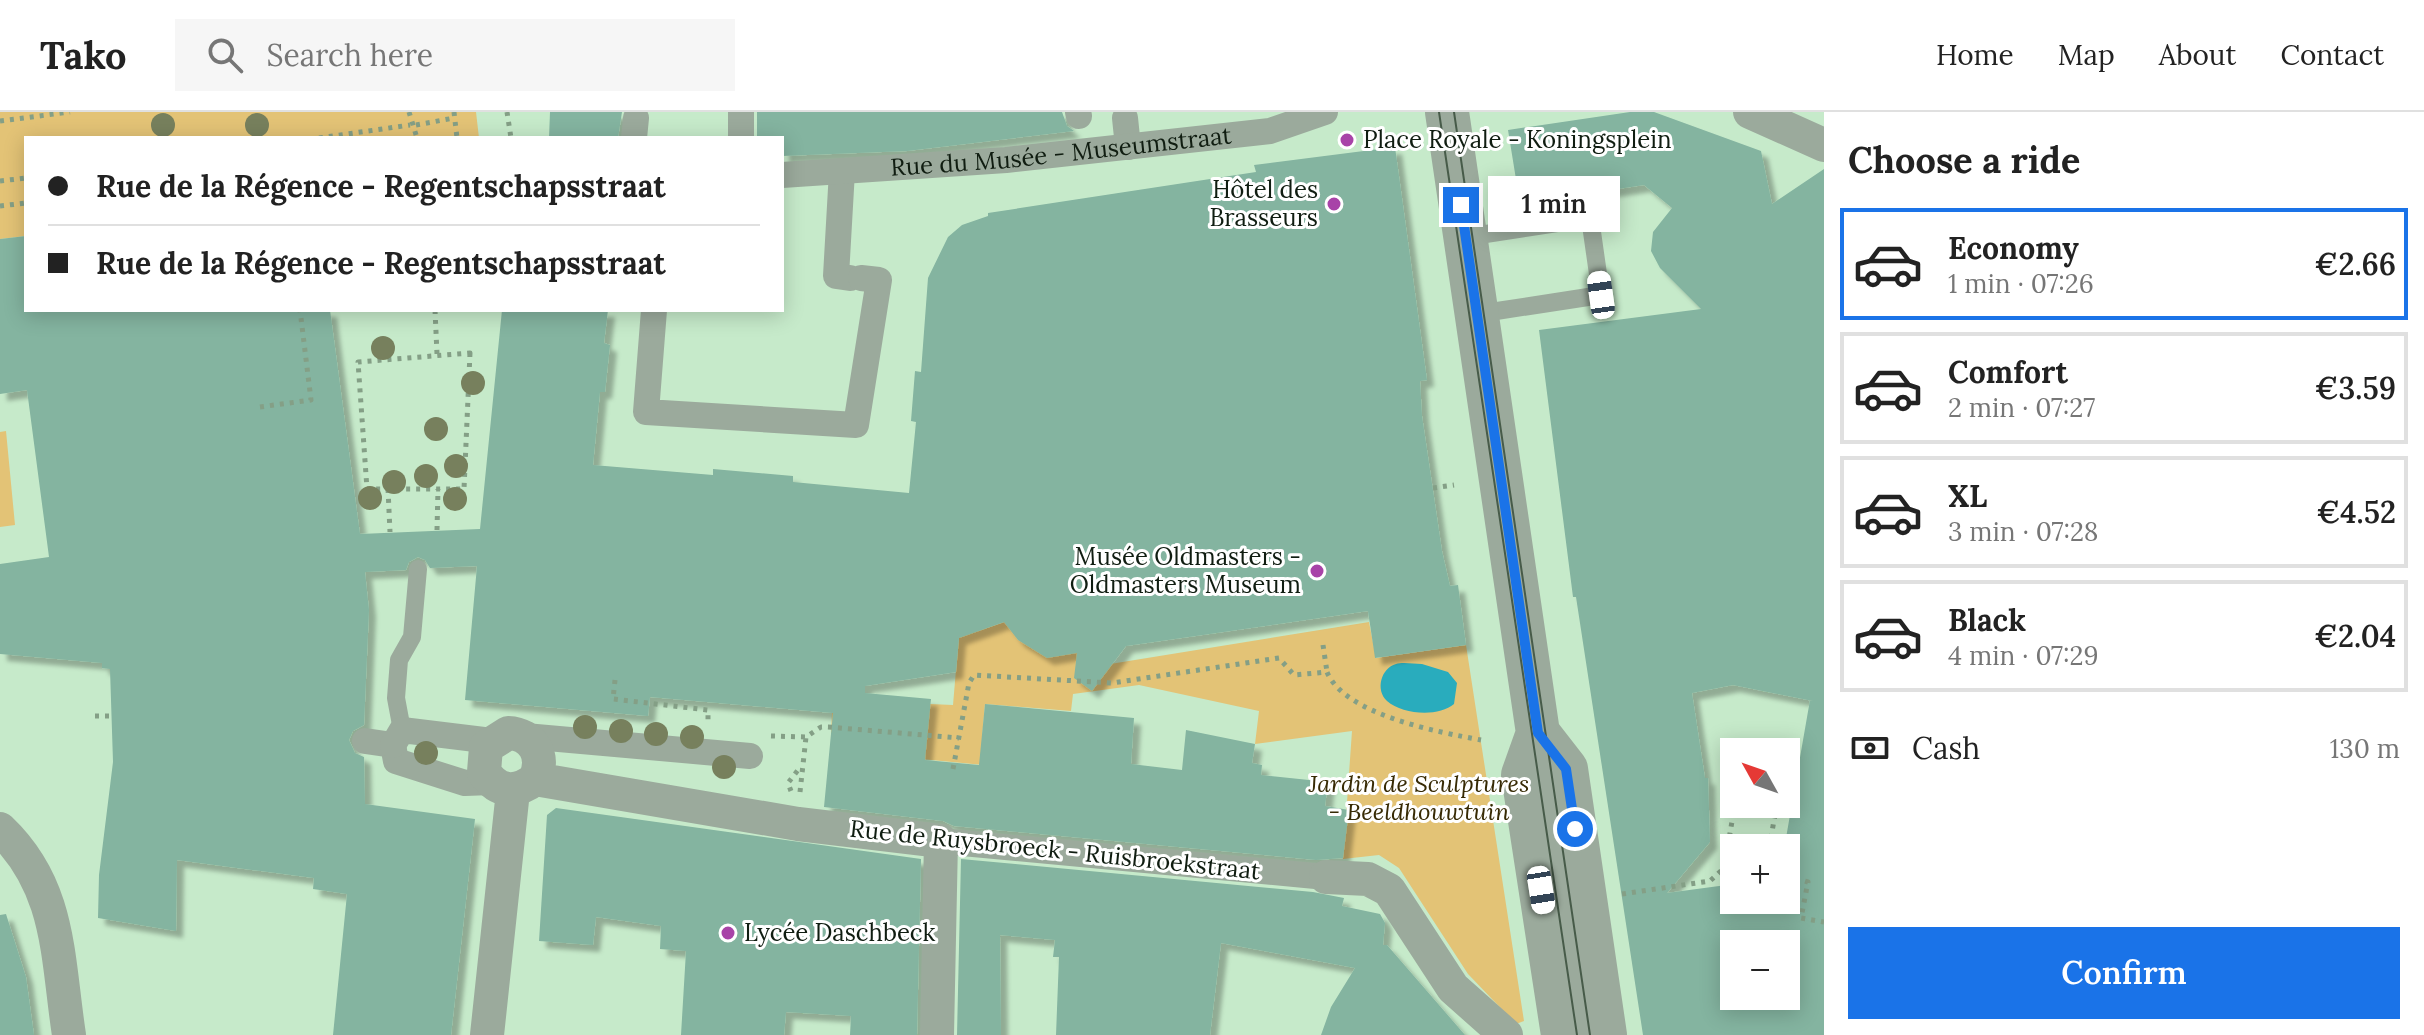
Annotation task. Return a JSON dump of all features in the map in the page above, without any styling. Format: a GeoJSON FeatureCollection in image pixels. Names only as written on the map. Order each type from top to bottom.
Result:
{"type":"FeatureCollection","features":[{"type":"Feature","properties":{"kind":"street"},"geometry":{"type":"LineString","coordinates":[[741,112],[741,136]]}},
{"type":"Feature","properties":{"kind":"street","name":"Rue du Musée - Museumstraat"},"geometry":{"type":"LineString","coordinates":[[784,175],[842,171],[1080,127],[1128,147],[1270,131],[1325,112]]}},
{"type":"Feature","properties":{"kind":"street"},"geometry":{"type":"LineString","coordinates":[[1750,112],[1824,145]]}},
{"type":"Feature","properties":{"kind":"street"},"geometry":{"type":"LineString","coordinates":[[1125,118],[1128,147]]}},
{"type":"Feature","properties":{"kind":"street"},"geometry":{"type":"LineString","coordinates":[[1448,118],[1538,733],[1523,775],[1563,1035]]}},
{"type":"Feature","properties":{"kind":"street"},"geometry":{"type":"LineString","coordinates":[[654,312],[646,412],[856,425],[879,280],[836,276],[842,171]]}},
{"type":"Feature","properties":{"kind":"street"},"geometry":{"type":"LineString","coordinates":[[513,784],[483,764],[486,747],[508,733],[750,756]]}},
{"type":"Feature","properties":{"kind":"street"},"geometry":{"type":"LineString","coordinates":[[1538,733],[1566,769],[1605,1035]]}},
{"type":"Feature","properties":{"kind":"street"},"geometry":{"type":"LineString","coordinates":[[487,1035],[513,784],[540,760],[538,751],[525,736]]}},
{"type":"Feature","properties":{"kind":"street"},"geometry":{"type":"LineString","coordinates":[[365,741],[398,737],[492,741]]}},
{"type":"Feature","properties":{"kind":"street","name":"Rue de Ruysbroeck - Ruisbroekstraat"},"geometry":{"type":"LineString","coordinates":[[398,737],[396,761],[465,783],[513,784],[941,841],[1368,879],[1389,890],[1453,988],[1506,1035]]}},
{"type":"Feature","properties":{"kind":"street"},"geometry":{"type":"LineString","coordinates":[[0,829],[35,871],[53,920],[69,1035]]}},
{"type":"Feature","properties":{"kind":"street"},"geometry":{"type":"LineString","coordinates":[[937,1035],[941,841]]}},
{"type":"Feature","properties":{"kind":"lane"},"geometry":{"type":"LineString","coordinates":[[1466,237],[1590,218],[1601,295],[1477,314]]}},
{"type":"Feature","properties":{"kind":"lane"},"geometry":{"type":"LineString","coordinates":[[398,737],[396,698],[399,660],[412,637],[418,569]]}},
{"type":"Feature","properties":{"kind":"path"},"geometry":{"type":"LineString","coordinates":[[0,121],[70,112]]}},
{"type":"Feature","properties":{"kind":"path"},"geometry":{"type":"LineString","coordinates":[[409,112],[416,136]]}},
{"type":"Feature","properties":{"kind":"path"},"geometry":{"type":"LineString","coordinates":[[507,112],[511,136]]}},
{"type":"Feature","properties":{"kind":"path"},"geometry":{"type":"LineString","coordinates":[[346,136],[372,134],[454,115],[457,136]]}},
{"type":"Feature","properties":{"kind":"path"},"geometry":{"type":"LineString","coordinates":[[0,181],[24,178]]}},
{"type":"Feature","properties":{"kind":"path"},"geometry":{"type":"LineString","coordinates":[[0,206],[24,203]]}},
{"type":"Feature","properties":{"kind":"path"},"geometry":{"type":"LineString","coordinates":[[260,407],[311,400],[300,312]]}},
{"type":"Feature","properties":{"kind":"path"},"geometry":{"type":"LineString","coordinates":[[435,312],[437,354]]}},
{"type":"Feature","properties":{"kind":"path"},"geometry":{"type":"LineString","coordinates":[[470,353],[464,489],[438,489],[367,489],[358,362],[470,353]]}},
{"type":"Feature","properties":{"kind":"path"},"geometry":{"type":"LineString","coordinates":[[1433,488],[1454,485]]}},
{"type":"Feature","properties":{"kind":"path"},"geometry":{"type":"LineString","coordinates":[[388,489],[390,532]]}},
{"type":"Feature","properties":{"kind":"path"},"geometry":{"type":"LineString","coordinates":[[437,530],[438,489]]}},
{"type":"Feature","properties":{"kind":"path"},"geometry":{"type":"LineString","coordinates":[[1323,645],[1332,685],[1357,706],[1481,740]]}},
{"type":"Feature","properties":{"kind":"path"},"geometry":{"type":"LineString","coordinates":[[953,769],[969,683],[974,675],[1112,683],[1279,658],[1294,675],[1327,672]]}},
{"type":"Feature","properties":{"kind":"path"},"geometry":{"type":"LineString","coordinates":[[615,680],[613,699],[697,709]]}},
{"type":"Feature","properties":{"kind":"path"},"geometry":{"type":"LineString","coordinates":[[95,716],[111,716]]}},
{"type":"Feature","properties":{"kind":"path"},"geometry":{"type":"LineString","coordinates":[[776,736],[806,737],[821,727],[828,727],[959,738]]}},
{"type":"Feature","properties":{"kind":"path"},"geometry":{"type":"LineString","coordinates":[[799,802],[806,737]]}},
{"type":"Feature","properties":{"kind":"path"},"geometry":{"type":"LineString","coordinates":[[790,788],[788,783],[803,763]]}},
{"type":"Feature","properties":{"kind":"path"},"geometry":{"type":"LineString","coordinates":[[1609,897],[1710,881],[1724,868],[1733,818]]}},
{"type":"Feature","properties":{"kind":"path"},"geometry":{"type":"LineString","coordinates":[[1800,879],[1808,882],[1801,918],[1824,922]]}},
{"type":"Feature","properties":{"kind":"green space"},"geometry":{"type":"Polygon","coordinates":[[[0,112],[476,112],[479,136],[24,136],[24,236],[0,239],[0,112]]]}},
{"type":"Feature","properties":{"kind":"green space"},"geometry":{"type":"Polygon","coordinates":[[[6,431],[15,525],[0,527],[0,432],[6,431]]]}},
{"type":"Feature","properties":{"kind":"green space","name":"Jardin de Sculptures - Beeldhouwtuin"},"geometry":{"type":"Polygon","coordinates":[[[1016,618],[1013,631],[1018,640],[1095,650],[1104,665],[1369,622],[1376,658],[1466,645],[1524,1021],[1516,1024],[1468,974],[1399,868],[1379,855],[1343,859],[1352,731],[1255,744],[1259,711],[1139,685],[1073,694],[1071,711],[985,704],[982,738],[1006,741],[1004,767],[911,758],[912,741],[831,734],[832,713],[928,721],[930,704],[953,705],[960,623],[978,631],[1016,618]]]}},
{"type":"Feature","properties":{"kind":"water"},"geometry":{"type":"Polygon","coordinates":[[[1422,664],[1448,672],[1457,683],[1454,704],[1439,711],[1411,712],[1394,706],[1383,696],[1381,680],[1391,666],[1422,664]]]}},
{"type":"Feature","properties":{"kind":"building"},"geometry":{"type":"Polygon","coordinates":[[[550,112],[622,112],[618,136],[549,136],[550,112]]]}},
{"type":"Feature","properties":{"kind":"building"},"geometry":{"type":"Polygon","coordinates":[[[757,112],[1062,112],[1067,126],[1074,131],[907,151],[784,156],[784,136],[757,136],[757,112]]]}},
{"type":"Feature","properties":{"kind":"building"},"geometry":{"type":"Polygon","coordinates":[[[1630,112],[1654,112],[1761,151],[1772,204],[1824,169],[1824,1035],[1643,1035],[1576,597],[1573,597],[1539,330],[1701,309],[1660,268],[1651,251],[1653,232],[1672,208],[1644,185],[1520,204],[1508,130],[1630,112]]]}},
{"type":"Feature","properties":{"kind":"building"},"geometry":{"type":"Polygon","coordinates":[[[1395,147],[1427,380],[1420,381],[1422,416],[1442,551],[1450,586],[1458,585],[1466,645],[1375,658],[1368,611],[1126,646],[1092,691],[1074,678],[1077,653],[1047,658],[1018,640],[1004,622],[959,638],[956,672],[865,686],[865,693],[931,699],[925,760],[979,765],[985,704],[1134,718],[1131,764],[1182,770],[1186,730],[1255,744],[1252,763],[1262,765],[1261,775],[1328,782],[1325,806],[1349,810],[1343,858],[1316,860],[954,826],[943,821],[824,807],[833,713],[650,697],[648,716],[465,700],[477,566],[430,568],[425,560],[418,557],[409,562],[406,570],[365,572],[369,610],[364,725],[353,731],[349,740],[355,753],[364,757],[365,804],[475,819],[451,1035],[333,1035],[347,894],[313,889],[314,878],[177,860],[176,931],[98,918],[99,875],[113,762],[110,669],[102,668],[102,663],[0,654],[0,564],[49,557],[27,390],[0,394],[0,239],[24,236],[24,312],[330,312],[360,534],[480,529],[502,312],[608,312],[604,343],[610,345],[605,392],[600,392],[593,465],[713,475],[713,469],[793,476],[793,482],[909,493],[916,422],[911,421],[915,371],[921,372],[928,278],[948,237],[962,225],[988,216],[988,213],[1256,172],[1254,165],[1395,147]]]}},
{"type":"Feature","properties":{"kind":"building","name":"Lycée Daschbeck"},"geometry":{"type":"Polygon","coordinates":[[[556,808],[921,859],[917,1035],[850,1035],[851,1016],[786,1012],[784,1035],[681,1035],[686,951],[660,949],[661,926],[596,917],[593,945],[539,941],[547,815],[556,808]]]}},
{"type":"Feature","properties":{"kind":"building"},"geometry":{"type":"Polygon","coordinates":[[[961,859],[1313,892],[1344,898],[1342,906],[1380,914],[1385,923],[1383,945],[1387,945],[1465,1035],[1321,1035],[1331,1007],[1355,968],[1221,943],[1210,1035],[1056,1035],[1059,957],[1053,957],[1055,940],[1000,935],[1001,1035],[957,1035],[961,859]]]}},
{"type":"Feature","properties":{"kind":"building"},"geometry":{"type":"Polygon","coordinates":[[[6,914],[26,977],[34,1035],[0,1035],[0,915],[6,914]]]}},
{"type":"Feature","properties":{"kind":"tram line"},"geometry":{"type":"LineString","coordinates":[[1439,112],[1577,1035]]}},
{"type":"Feature","properties":{"kind":"tram line"},"geometry":{"type":"LineString","coordinates":[[1454,112],[1590,1035]]}},
{"type":"Feature","properties":{"kind":"place","name":"Place Royale - Koningsplein"},"geometry":{"type":"Point","coordinates":[1347,140]}},
{"type":"Feature","properties":{"kind":"place","name":"Hôtel des Brasseurs"},"geometry":{"type":"Point","coordinates":[1334,204]}},
{"type":"Feature","properties":{"kind":"place","name":"Musée Oldmasters - Oldmasters Museum"},"geometry":{"type":"Point","coordinates":[1317,571]}},
{"type":"Feature","properties":{"kind":"place","name":"Lycée Daschbeck"},"geometry":{"type":"Point","coordinates":[728,933]}},
{"type":"Feature","properties":{"kind":"route"},"geometry":{"type":"LineString","coordinates":[[1461,205],[1538,733],[1566,769],[1575,829]]}}]}
